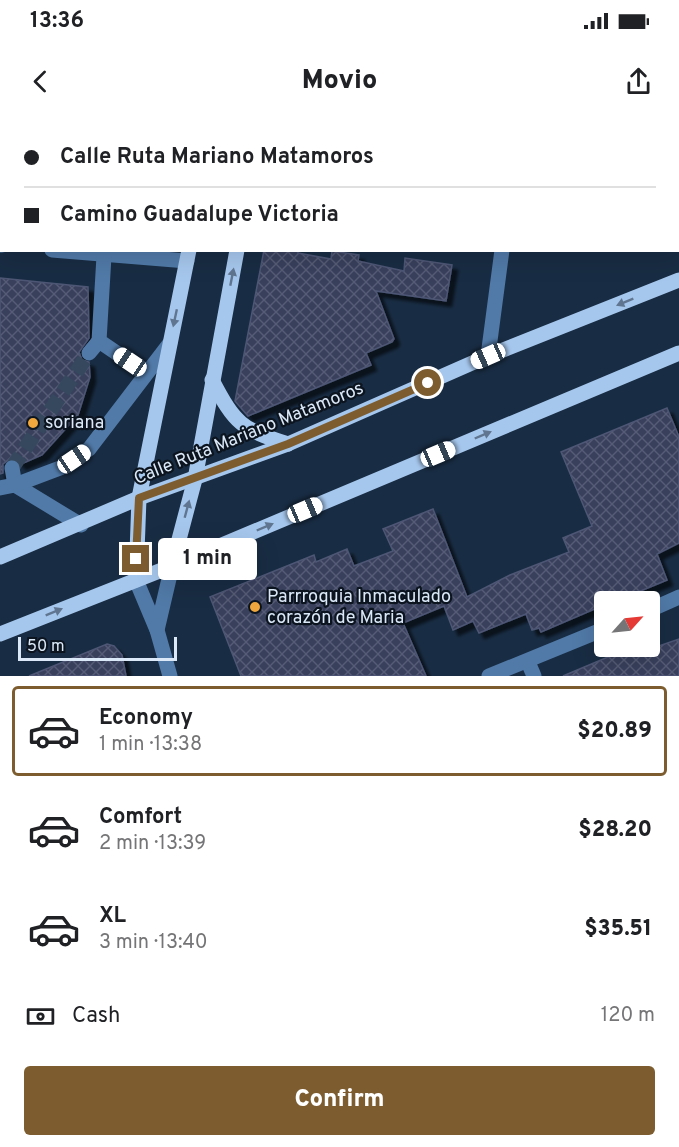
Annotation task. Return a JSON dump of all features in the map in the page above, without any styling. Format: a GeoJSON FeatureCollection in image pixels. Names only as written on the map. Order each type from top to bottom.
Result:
{"type":"FeatureCollection","features":[{"type":"Feature","properties":{"kind":"main road"},"geometry":{"type":"LineString","coordinates":[[172,566],[195,479],[237,252]]}},
{"type":"Feature","properties":{"kind":"main road"},"geometry":{"type":"LineString","coordinates":[[136,580],[139,498],[158,416],[188,256]]}},
{"type":"Feature","properties":{"kind":"main road","name":"Calle Ruta Mariano Matamoros"},"geometry":{"type":"LineString","coordinates":[[0,557],[81,525],[139,498],[288,444],[488,356],[679,280]]}},
{"type":"Feature","properties":{"kind":"main road"},"geometry":{"type":"LineString","coordinates":[[0,634],[172,566],[679,353]]}},
{"type":"Feature","properties":{"kind":"main road"},"geometry":{"type":"LineString","coordinates":[[212,380],[227,408],[239,424],[257,434],[288,444]]}},
{"type":"Feature","properties":{"kind":"street"},"geometry":{"type":"LineString","coordinates":[[69,252],[104,256],[188,256]]}},
{"type":"Feature","properties":{"kind":"street"},"geometry":{"type":"LineString","coordinates":[[488,356],[502,252]]}},
{"type":"Feature","properties":{"kind":"street"},"geometry":{"type":"LineString","coordinates":[[104,256],[94,347],[146,373]]}},
{"type":"Feature","properties":{"kind":"street"},"geometry":{"type":"LineString","coordinates":[[7,486],[60,468],[89,449],[170,343]]}},
{"type":"Feature","properties":{"kind":"street"},"geometry":{"type":"LineString","coordinates":[[7,486],[12,468]]}},
{"type":"Feature","properties":{"kind":"street"},"geometry":{"type":"LineString","coordinates":[[7,486],[81,525]]}},
{"type":"Feature","properties":{"kind":"street"},"geometry":{"type":"LineString","coordinates":[[157,630],[172,566]]}},
{"type":"Feature","properties":{"kind":"street"},"geometry":{"type":"LineString","coordinates":[[136,580],[157,630],[170,676]]}},
{"type":"Feature","properties":{"kind":"street"},"geometry":{"type":"LineString","coordinates":[[660,606],[679,597]]}},
{"type":"Feature","properties":{"kind":"street"},"geometry":{"type":"LineString","coordinates":[[489,676],[531,669],[594,634]]}},
{"type":"Feature","properties":{"kind":"building"},"geometry":{"type":"Polygon","coordinates":[[[264,252],[298,252],[331,259],[332,252],[339,252],[359,255],[358,261],[404,271],[405,258],[452,265],[446,301],[376,291],[394,339],[366,353],[371,365],[248,416],[235,401],[264,252]]]}},
{"type":"Feature","properties":{"kind":"building"},"geometry":{"type":"Polygon","coordinates":[[[0,278],[88,287],[89,338],[79,352],[82,360],[89,362],[90,377],[78,415],[42,455],[21,464],[16,459],[10,459],[3,464],[3,473],[0,474],[0,278]]]}},
{"type":"Feature","properties":{"kind":"building"},"geometry":{"type":"Polygon","coordinates":[[[667,408],[679,437],[679,543],[657,554],[667,580],[640,591],[594,591],[594,609],[541,632],[539,628],[532,630],[526,614],[479,633],[473,621],[453,630],[444,606],[403,623],[426,676],[241,676],[210,597],[314,555],[316,562],[347,549],[354,566],[393,551],[383,529],[433,509],[467,597],[510,575],[569,552],[563,538],[592,526],[561,452],[667,408]]]}},
{"type":"Feature","properties":{"kind":"building"},"geometry":{"type":"Polygon","coordinates":[[[679,639],[679,676],[563,676],[608,657],[660,657],[660,646],[679,639]]]}},
{"type":"Feature","properties":{"kind":"building"},"geometry":{"type":"Polygon","coordinates":[[[107,644],[114,646],[122,655],[126,676],[29,676],[107,644]]]}},
{"type":"Feature","properties":{"kind":"tunnel"},"geometry":{"type":"LineString","coordinates":[[12,468],[89,353]]}},
{"type":"Feature","properties":{"kind":"place","name":"soriana"},"geometry":{"type":"Point","coordinates":[33,423]}},
{"type":"Feature","properties":{"kind":"place","name":"Parrroquia Inmaculado corazón de Maria"},"geometry":{"type":"Point","coordinates":[255,607]}},
{"type":"Feature","properties":{"kind":"route"},"geometry":{"type":"LineString","coordinates":[[136,559],[139,498],[288,444],[428,383]]}}]}
